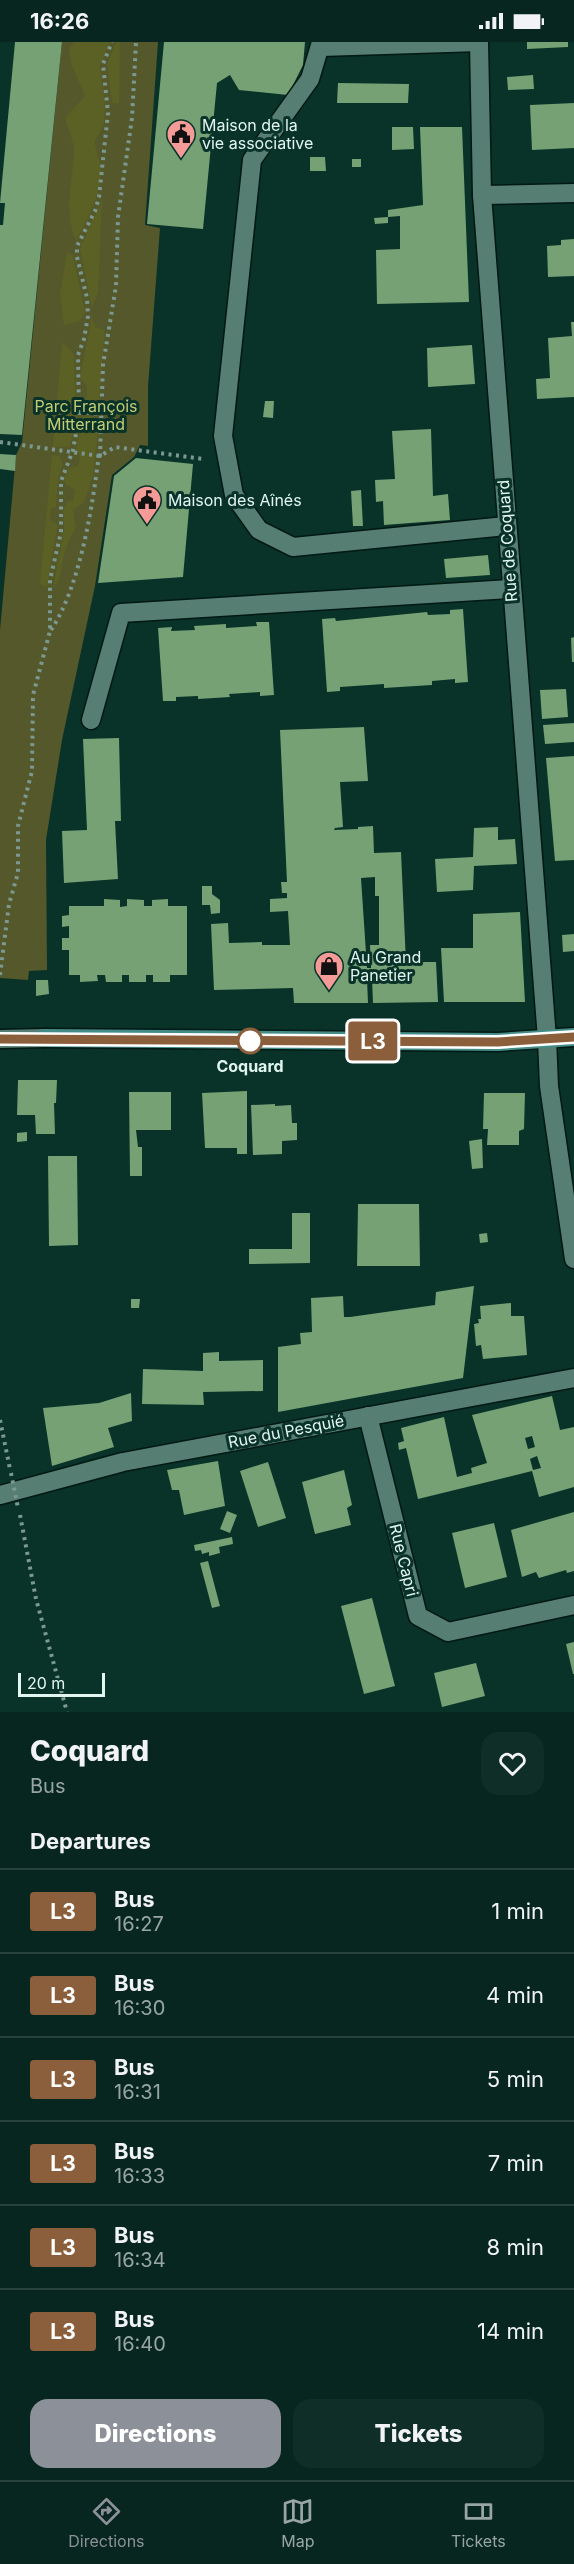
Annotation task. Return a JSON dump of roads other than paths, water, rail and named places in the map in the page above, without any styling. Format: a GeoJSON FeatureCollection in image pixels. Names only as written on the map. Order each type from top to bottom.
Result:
{"type":"FeatureCollection","features":[{"type":"Feature","properties":{"kind":"main road"},"geometry":{"type":"LineString","coordinates":[[44,1038],[486,1042],[574,1037]]}},
{"type":"Feature","properties":{"kind":"street"},"geometry":{"type":"LineString","coordinates":[[479,42],[321,45],[310,79],[252,160],[223,436],[234,495],[259,530],[293,547],[506,526]]}},
{"type":"Feature","properties":{"kind":"street","name":"Rue de Coquard"},"geometry":{"type":"LineString","coordinates":[[479,42],[482,195],[506,526],[548,1039],[549,1086],[574,1259]]}},
{"type":"Feature","properties":{"kind":"street"},"geometry":{"type":"LineString","coordinates":[[482,195],[574,193]]}},
{"type":"Feature","properties":{"kind":"street"},"geometry":{"type":"LineString","coordinates":[[91,720],[121,613],[511,589]]}},
{"type":"Feature","properties":{"kind":"street"},"geometry":{"type":"LineString","coordinates":[[0,1039],[44,1038]]}},
{"type":"Feature","properties":{"kind":"street","name":"Rue du Pesquié"},"geometry":{"type":"LineString","coordinates":[[0,1495],[123,1462],[574,1378]]}},
{"type":"Feature","properties":{"kind":"street","name":"Rue Capri"},"geometry":{"type":"LineString","coordinates":[[368,1416],[418,1616],[448,1632],[574,1605]]}},
{"type":"Feature","properties":{"kind":"place","name":"Maison de la vie associative"},"geometry":{"type":"Point","coordinates":[181,160]}},
{"type":"Feature","properties":{"kind":"place","name":"Maison des Aînés"},"geometry":{"type":"Point","coordinates":[147,526]}},
{"type":"Feature","properties":{"kind":"place","name":"Au Grand Panetier"},"geometry":{"type":"Point","coordinates":[329,992]}},
{"type":"Feature","properties":{"kind":"place","name":"Coquard"},"geometry":{"type":"Point","coordinates":[250,1041]}},
{"type":"Feature","properties":{"kind":"park label","name":"Parc François Mitterrand"},"geometry":{"type":"Point","coordinates":[86,415]}}]}
